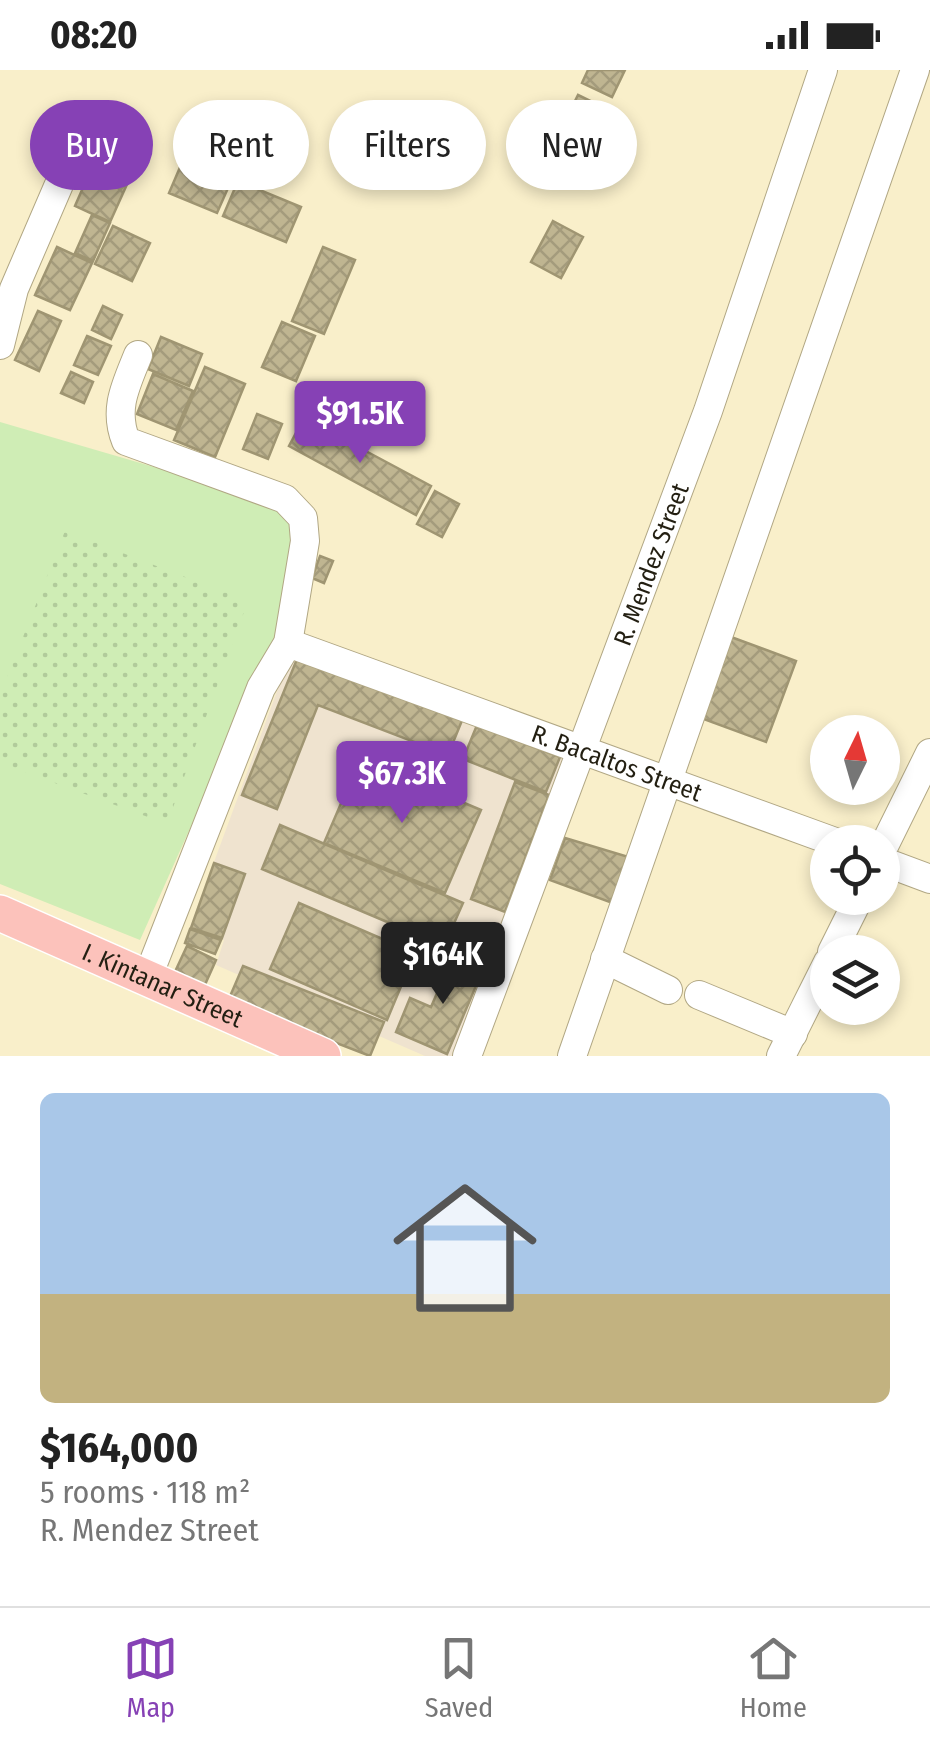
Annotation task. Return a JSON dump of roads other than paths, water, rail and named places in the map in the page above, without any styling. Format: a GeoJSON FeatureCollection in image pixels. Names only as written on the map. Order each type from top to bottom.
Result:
{"type":"FeatureCollection","features":[{"type":"Feature","properties":{"kind":"main road","name":"I. Kintanar Street"},"geometry":{"type":"LineString","coordinates":[[0,913],[324,1056]]}},
{"type":"Feature","properties":{"kind":"street"},"geometry":{"type":"LineString","coordinates":[[572,1056],[914,70]]}},
{"type":"Feature","properties":{"kind":"street","name":"R. Mendez Street"},"geometry":{"type":"LineString","coordinates":[[467,1056],[708,411],[813,74]]}},
{"type":"Feature","properties":{"kind":"street"},"geometry":{"type":"LineString","coordinates":[[0,345],[14,289],[57,190]]}},
{"type":"Feature","properties":{"kind":"street"},"geometry":{"type":"LineString","coordinates":[[138,356],[120,400],[120,426],[126,440],[285,499],[303,518],[304,542],[288,642],[261,688],[147,979]]}},
{"type":"Feature","properties":{"kind":"street","name":"R. Bacaltos Street"},"geometry":{"type":"LineString","coordinates":[[288,642],[810,833]]}},
{"type":"Feature","properties":{"kind":"street"},"geometry":{"type":"LineString","coordinates":[[894,825],[930,752]]}},
{"type":"Feature","properties":{"kind":"street"},"geometry":{"type":"LineString","coordinates":[[900,868],[930,879]]}},
{"type":"Feature","properties":{"kind":"street"},"geometry":{"type":"LineString","coordinates":[[606,959],[668,990]]}},
{"type":"Feature","properties":{"kind":"street"},"geometry":{"type":"LineString","coordinates":[[699,996],[787,1045],[810,998]]}}]}
